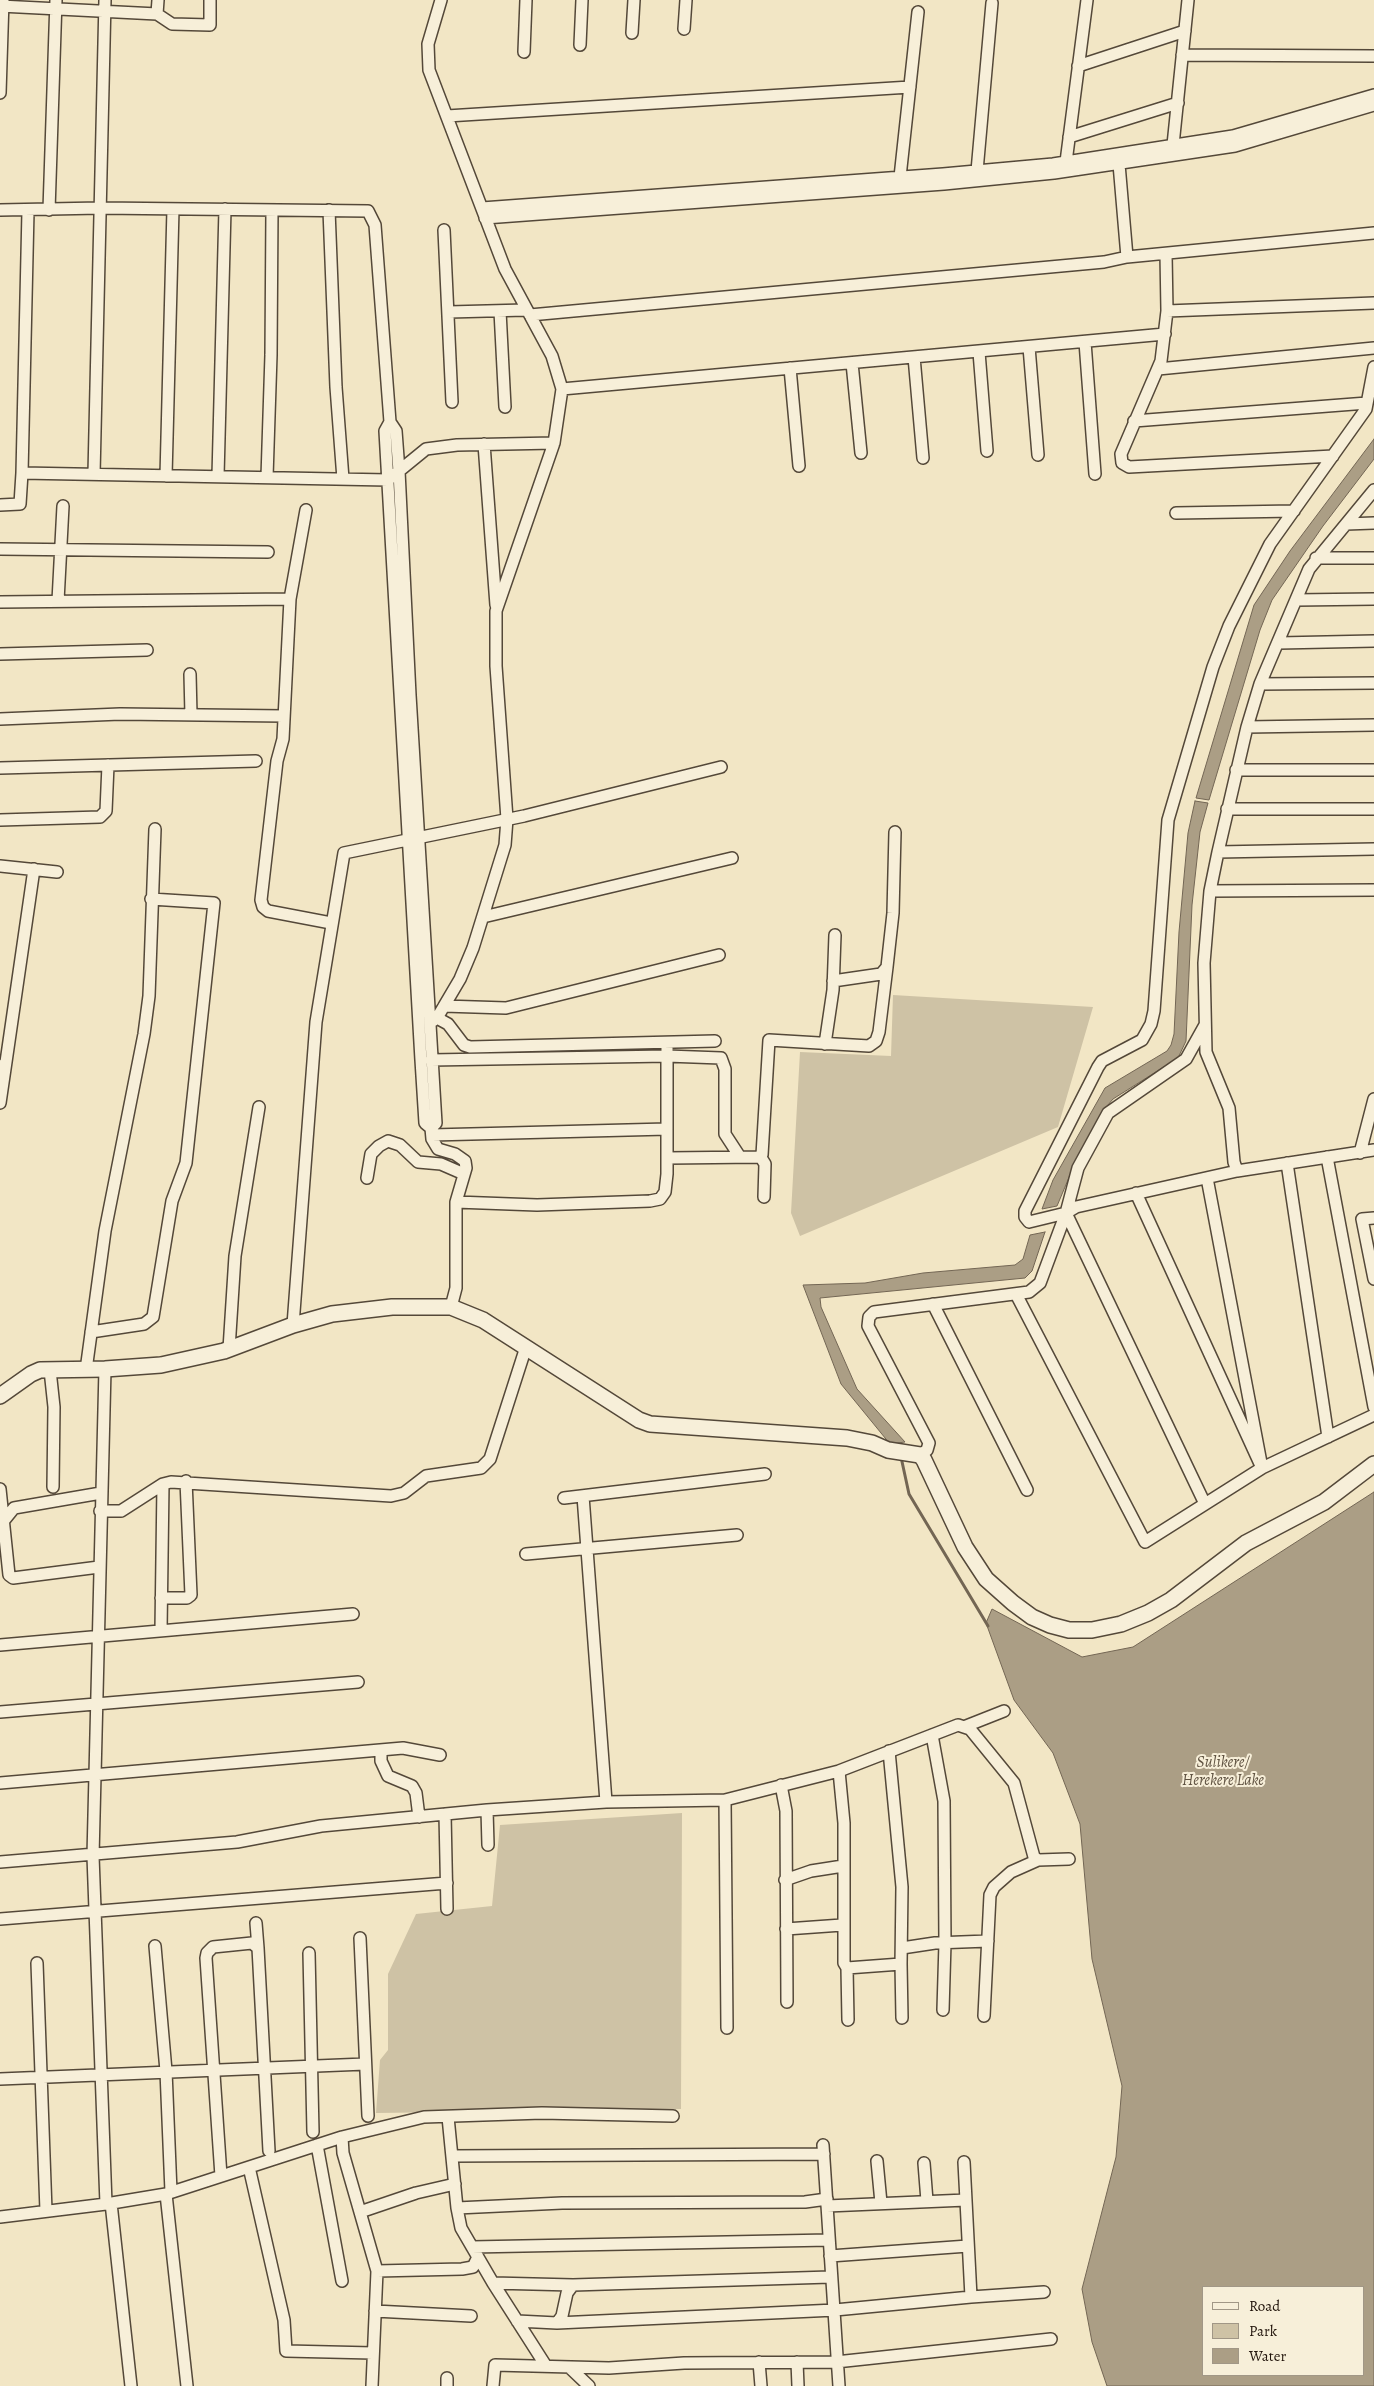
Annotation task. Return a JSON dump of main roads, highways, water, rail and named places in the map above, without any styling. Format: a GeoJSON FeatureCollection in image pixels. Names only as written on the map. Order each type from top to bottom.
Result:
{"type":"FeatureCollection","features":[{"type":"Feature","properties":{"kind":"water"},"geometry":{"type":"Polygon","coordinates":[[[1374,439],[1374,459],[1323,526],[1272,600],[1260,630],[1209,800],[1196,798],[1254,605],[1290,551],[1374,439]]]}},
{"type":"Feature","properties":{"kind":"water"},"geometry":{"type":"Polygon","coordinates":[[[1195,801],[1208,803],[1200,832],[1192,905],[1186,1041],[1178,1058],[1113,1099],[1102,1112],[1073,1168],[1057,1206],[1042,1209],[1053,1180],[1105,1088],[1167,1051],[1171,1045],[1174,1034],[1179,932],[1188,833],[1195,801]]]}},
{"type":"Feature","properties":{"kind":"water"},"geometry":{"type":"Polygon","coordinates":[[[1045,1232],[1032,1271],[1025,1278],[820,1298],[821,1307],[857,1389],[905,1442],[890,1444],[841,1384],[803,1285],[865,1283],[923,1273],[1015,1265],[1023,1259],[1030,1235],[1045,1232]]]}},
{"type":"Feature","properties":{"kind":"water","name":"Sulikere/ Herekere Lake"},"geometry":{"type":"Polygon","coordinates":[[[1374,1492],[1374,2386],[1107,2386],[1092,2342],[1082,2289],[1116,2157],[1122,2086],[1092,1959],[1080,1824],[1053,1753],[1014,1700],[986,1623],[992,1609],[1082,1657],[1133,1647],[1374,1492]]]}},
{"type":"Feature","properties":{"kind":"waterway"},"geometry":{"type":"LineString","coordinates":[[901,1457],[909,1494],[988,1626]]}}]}
